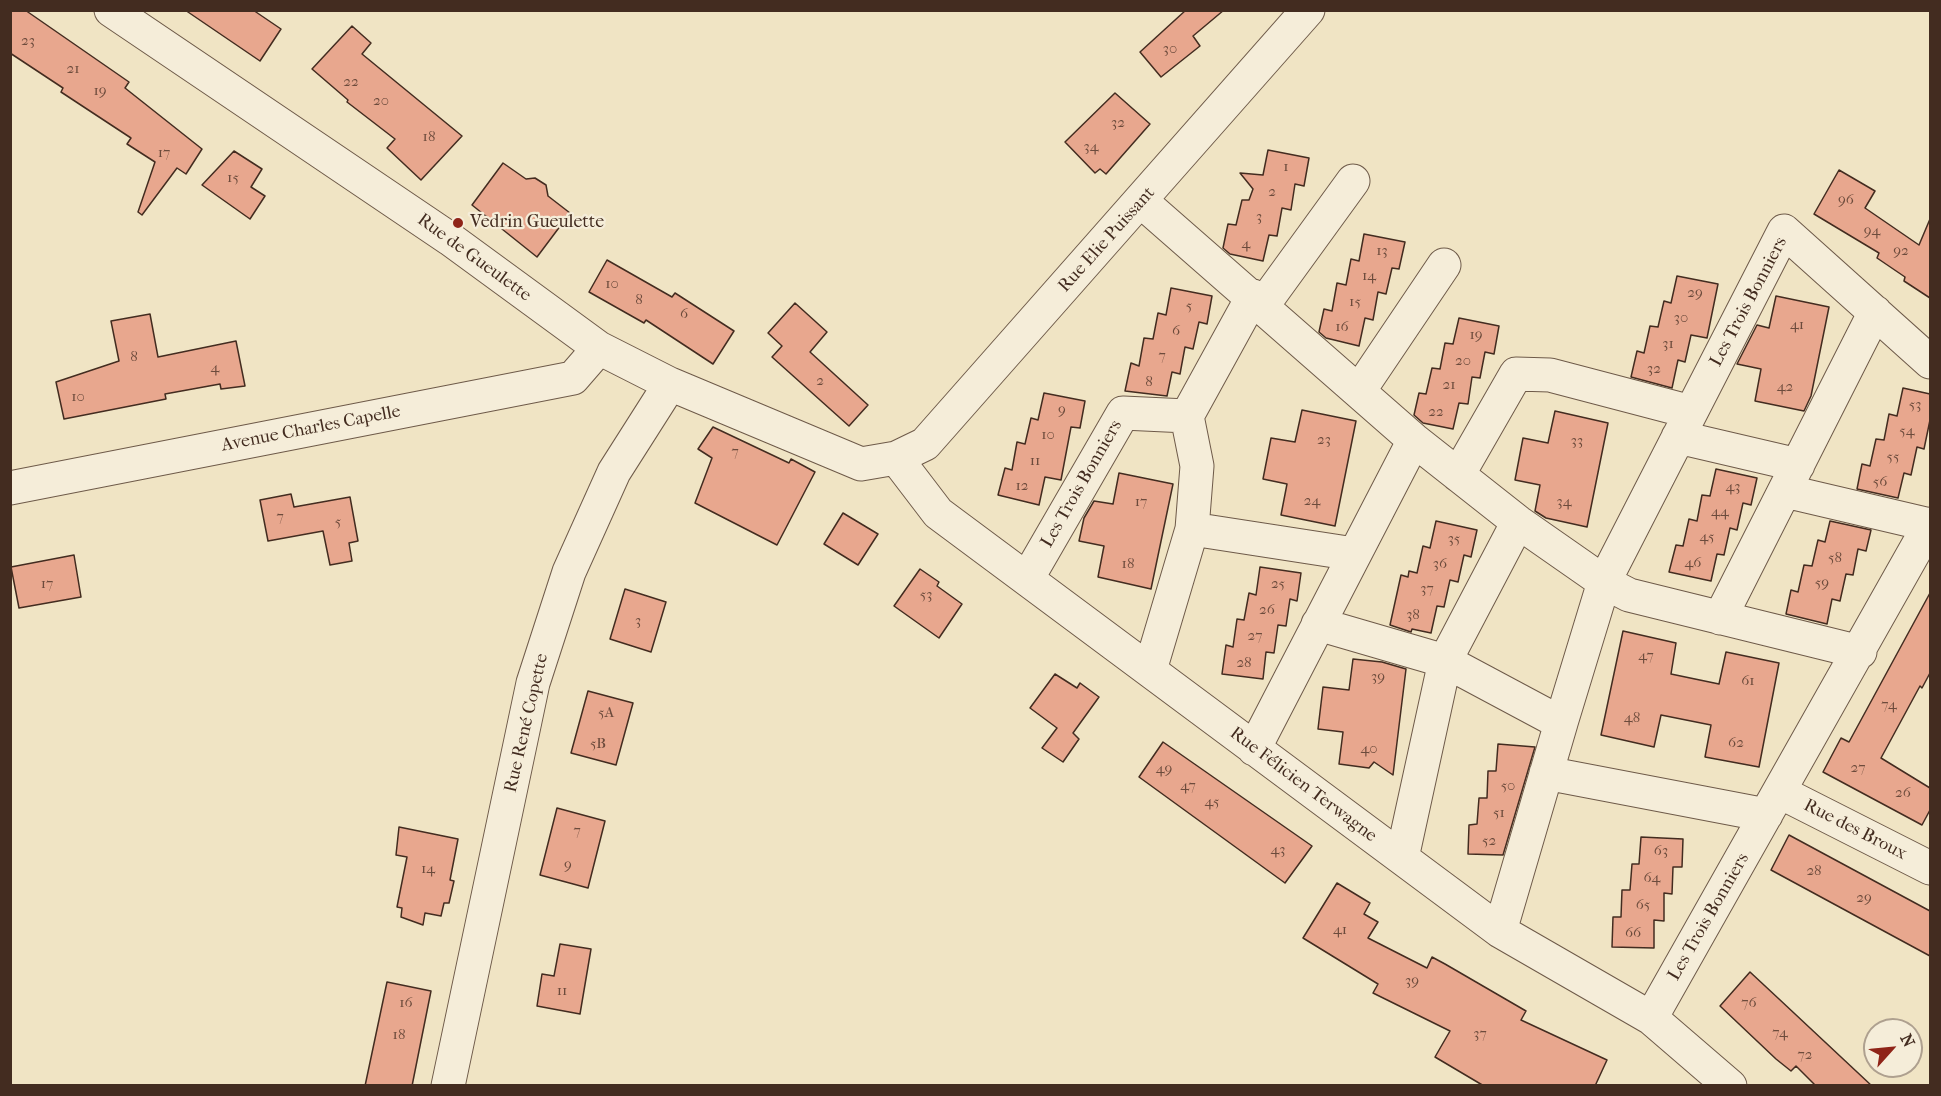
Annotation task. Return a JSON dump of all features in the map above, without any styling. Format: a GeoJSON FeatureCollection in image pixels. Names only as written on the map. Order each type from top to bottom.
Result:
{"type":"FeatureCollection","features":[{"type":"Feature","properties":{"kind":"street","name":"Rue de Gueulette"},"geometry":{"type":"LineString","coordinates":[[111,10],[450,239],[599,348],[670,384],[861,464],[896,458]]}},
{"type":"Feature","properties":{"kind":"street","name":"Rue Elie Puissant"},"geometry":{"type":"LineString","coordinates":[[896,458],[925,444],[1142,201],[1308,10]]}},
{"type":"Feature","properties":{"kind":"street"},"geometry":{"type":"LineString","coordinates":[[1150,670],[1192,529],[1197,466],[1187,416],[1258,301],[1353,181]]}},
{"type":"Feature","properties":{"kind":"street"},"geometry":{"type":"LineString","coordinates":[[1142,201],[1414,440],[1518,522],[1604,582],[1629,596],[1860,652]]}},
{"type":"Feature","properties":{"kind":"street","name":"Les Trois Bonniers"},"geometry":{"type":"LineString","coordinates":[[1500,931],[1604,582],[1784,231],[1930,362]]}},
{"type":"Feature","properties":{"kind":"street"},"geometry":{"type":"LineString","coordinates":[[1359,390],[1444,266]]}},
{"type":"Feature","properties":{"kind":"street"},"geometry":{"type":"LineString","coordinates":[[1720,618],[1875,312]]}},
{"type":"Feature","properties":{"kind":"street","name":"Avenue Charles Capelle"},"geometry":{"type":"LineString","coordinates":[[10,488],[573,378],[599,348]]}},
{"type":"Feature","properties":{"kind":"street","name":"Les Trois Bonniers"},"geometry":{"type":"LineString","coordinates":[[1458,475],[1516,374],[1550,375],[1684,425],[1791,478],[1930,525],[1651,1018]]}},
{"type":"Feature","properties":{"kind":"street","name":"Rue René Copette"},"geometry":{"type":"LineString","coordinates":[[448,1086],[533,683],[569,572],[614,472],[670,384]]}},
{"type":"Feature","properties":{"kind":"street","name":"Les Trois Bonniers"},"geometry":{"type":"LineString","coordinates":[[1027,579],[1123,414],[1187,416]]}},
{"type":"Feature","properties":{"kind":"street"},"geometry":{"type":"LineString","coordinates":[[1254,749],[1414,440]]}},
{"type":"Feature","properties":{"kind":"street","name":"Rue Félicien Terwagne"},"geometry":{"type":"LineString","coordinates":[[896,458],[938,513],[1500,931],[1651,1018],[1730,1086]]}},
{"type":"Feature","properties":{"kind":"street"},"geometry":{"type":"LineString","coordinates":[[1402,858],[1445,661],[1518,522]]}},
{"type":"Feature","properties":{"kind":"street"},"geometry":{"type":"LineString","coordinates":[[1192,529],[1354,554]]}},
{"type":"Feature","properties":{"kind":"street"},"geometry":{"type":"LineString","coordinates":[[1318,624],[1445,661],[1562,723]]}},
{"type":"Feature","properties":{"kind":"street"},"geometry":{"type":"LineString","coordinates":[[1546,773],[1773,804]]}},
{"type":"Feature","properties":{"kind":"street","name":"Rue des Broux"},"geometry":{"type":"LineString","coordinates":[[1773,804],[1930,868]]}},
{"type":"Feature","properties":{"kind":"building"},"geometry":{"type":"Polygon","coordinates":[[[10,10],[25,10],[129,82],[125,88],[202,149],[186,174],[177,168],[142,215],[138,212],[155,162],[127,144],[131,138],[61,92],[63,88],[10,53],[10,10]]]}},
{"type":"Feature","properties":{"kind":"building"},"geometry":{"type":"Polygon","coordinates":[[[185,10],[253,10],[281,29],[260,61],[185,10]]]}},
{"type":"Feature","properties":{"kind":"building"},"geometry":{"type":"Polygon","coordinates":[[[1186,10],[1224,10],[1193,36],[1200,46],[1161,77],[1140,52],[1186,10]]]}},
{"type":"Feature","properties":{"kind":"building"},"geometry":{"type":"Polygon","coordinates":[[[352,26],[371,43],[362,54],[462,136],[421,180],[387,148],[395,139],[347,102],[348,100],[312,69],[352,26]]]}},
{"type":"Feature","properties":{"kind":"building"},"geometry":{"type":"Polygon","coordinates":[[[1115,93],[1150,124],[1106,174],[1100,169],[1095,173],[1065,142],[1115,93]]]}},
{"type":"Feature","properties":{"kind":"building"},"geometry":{"type":"Polygon","coordinates":[[[1268,150],[1309,158],[1304,186],[1295,184],[1291,210],[1282,208],[1277,236],[1269,235],[1263,261],[1230,254],[1223,248],[1228,224],[1236,225],[1242,200],[1249,200],[1253,189],[1240,173],[1263,175],[1268,150]]]}},
{"type":"Feature","properties":{"kind":"building"},"geometry":{"type":"Polygon","coordinates":[[[234,151],[262,169],[251,187],[265,196],[250,219],[202,185],[234,151]]]}},
{"type":"Feature","properties":{"kind":"building"},"geometry":{"type":"Polygon","coordinates":[[[503,163],[526,179],[535,178],[546,185],[548,196],[570,213],[537,257],[472,205],[503,163]]]}},
{"type":"Feature","properties":{"kind":"building"},"geometry":{"type":"Polygon","coordinates":[[[1839,170],[1875,191],[1865,208],[1919,245],[1930,219],[1930,298],[1904,281],[1905,277],[1877,258],[1879,253],[1814,214],[1839,170]]]}},
{"type":"Feature","properties":{"kind":"building"},"geometry":{"type":"Polygon","coordinates":[[[1364,234],[1405,242],[1399,269],[1392,268],[1386,294],[1378,292],[1373,320],[1365,318],[1359,346],[1326,338],[1319,332],[1324,309],[1332,311],[1337,283],[1346,285],[1351,259],[1359,261],[1364,234]]]}},
{"type":"Feature","properties":{"kind":"building"},"geometry":{"type":"Polygon","coordinates":[[[607,260],[672,297],[675,293],[734,331],[713,364],[646,320],[644,323],[589,292],[607,260]]]}},
{"type":"Feature","properties":{"kind":"building"},"geometry":{"type":"Polygon","coordinates":[[[1677,276],[1718,284],[1707,338],[1691,335],[1685,362],[1678,360],[1672,388],[1631,377],[1637,351],[1644,353],[1650,326],[1658,327],[1664,301],[1671,303],[1677,276]]]}},
{"type":"Feature","properties":{"kind":"building"},"geometry":{"type":"Polygon","coordinates":[[[1171,288],[1212,296],[1207,324],[1199,322],[1193,349],[1185,347],[1180,374],[1172,372],[1167,396],[1125,391],[1131,363],[1139,366],[1144,338],[1153,339],[1158,313],[1166,315],[1171,288]]]}},
{"type":"Feature","properties":{"kind":"building"},"geometry":{"type":"Polygon","coordinates":[[[1776,296],[1829,307],[1811,396],[1804,411],[1755,401],[1761,369],[1737,364],[1757,325],[1769,328],[1776,296]]]}},
{"type":"Feature","properties":{"kind":"building"},"geometry":{"type":"Polygon","coordinates":[[[795,303],[827,332],[810,352],[868,405],[849,426],[772,357],[782,346],[768,333],[795,303]]]}},
{"type":"Feature","properties":{"kind":"building"},"geometry":{"type":"Polygon","coordinates":[[[150,314],[158,357],[236,341],[245,386],[221,389],[220,384],[165,394],[166,399],[64,419],[56,382],[119,361],[111,321],[150,314]]]}},
{"type":"Feature","properties":{"kind":"building"},"geometry":{"type":"Polygon","coordinates":[[[1459,318],[1499,326],[1494,354],[1485,352],[1480,378],[1472,377],[1468,404],[1459,403],[1453,429],[1423,423],[1414,415],[1419,393],[1426,394],[1432,368],[1440,369],[1445,343],[1453,344],[1459,318]]]}},
{"type":"Feature","properties":{"kind":"building"},"geometry":{"type":"Polygon","coordinates":[[[1903,388],[1930,394],[1930,420],[1924,449],[1917,447],[1911,475],[1904,473],[1898,498],[1857,489],[1862,464],[1870,466],[1876,439],[1884,440],[1889,414],[1897,416],[1903,388]]]}},
{"type":"Feature","properties":{"kind":"building"},"geometry":{"type":"Polygon","coordinates":[[[1044,393],[1085,401],[1080,428],[1071,427],[1061,480],[1045,477],[1039,505],[998,495],[1005,468],[1012,470],[1017,442],[1025,444],[1031,418],[1038,420],[1044,393]]]}},
{"type":"Feature","properties":{"kind":"building"},"geometry":{"type":"Polygon","coordinates":[[[1302,410],[1356,421],[1335,526],[1281,515],[1287,484],[1263,479],[1271,438],[1295,442],[1302,410]]]}},
{"type":"Feature","properties":{"kind":"building"},"geometry":{"type":"Polygon","coordinates":[[[1555,411],[1608,423],[1587,527],[1546,518],[1535,511],[1540,485],[1515,480],[1523,438],[1548,443],[1555,411]]]}},
{"type":"Feature","properties":{"kind":"building"},"geometry":{"type":"Polygon","coordinates":[[[713,427],[789,463],[791,459],[815,472],[777,545],[695,503],[712,458],[698,449],[713,427]]]}},
{"type":"Feature","properties":{"kind":"building"},"geometry":{"type":"Polygon","coordinates":[[[1716,469],[1757,478],[1751,505],[1743,503],[1737,530],[1730,528],[1724,555],[1717,554],[1711,581],[1669,572],[1676,545],[1683,546],[1689,519],[1697,521],[1702,495],[1710,496],[1716,469]]]}},
{"type":"Feature","properties":{"kind":"building"},"geometry":{"type":"Polygon","coordinates":[[[1119,473],[1173,484],[1151,589],[1098,577],[1104,546],[1079,541],[1084,518],[1094,501],[1113,504],[1119,473]]]}},
{"type":"Feature","properties":{"kind":"building"},"geometry":{"type":"Polygon","coordinates":[[[291,494],[294,507],[350,497],[358,541],[349,543],[352,561],[330,565],[323,531],[268,541],[260,500],[291,494]]]}},
{"type":"Feature","properties":{"kind":"building"},"geometry":{"type":"Polygon","coordinates":[[[843,513],[878,534],[858,565],[824,544],[843,513]]]}},
{"type":"Feature","properties":{"kind":"building"},"geometry":{"type":"Polygon","coordinates":[[[1436,521],[1477,530],[1471,557],[1464,555],[1458,582],[1450,580],[1444,607],[1437,606],[1431,633],[1412,629],[1411,632],[1390,625],[1401,575],[1408,577],[1409,571],[1417,573],[1423,546],[1430,548],[1436,521]]]}},
{"type":"Feature","properties":{"kind":"building"},"geometry":{"type":"Polygon","coordinates":[[[1830,521],[1871,530],[1866,551],[1858,549],[1853,575],[1846,574],[1840,601],[1832,599],[1827,624],[1786,614],[1791,590],[1798,592],[1804,565],[1812,566],[1818,540],[1825,542],[1830,521]]]}},
{"type":"Feature","properties":{"kind":"building"},"geometry":{"type":"Polygon","coordinates":[[[74,555],[81,597],[19,608],[11,567],[74,555]]]}},
{"type":"Feature","properties":{"kind":"building"},"geometry":{"type":"Polygon","coordinates":[[[1260,567],[1301,573],[1297,601],[1290,599],[1286,626],[1278,625],[1274,653],[1266,652],[1263,679],[1222,674],[1226,645],[1233,647],[1237,619],[1244,620],[1249,593],[1256,595],[1260,567]]]}},
{"type":"Feature","properties":{"kind":"building"},"geometry":{"type":"Polygon","coordinates":[[[920,569],[939,582],[937,586],[962,604],[939,638],[894,606],[920,569]]]}},
{"type":"Feature","properties":{"kind":"building"},"geometry":{"type":"Polygon","coordinates":[[[625,589],[666,602],[651,652],[610,639],[625,589]]]}},
{"type":"Feature","properties":{"kind":"building"},"geometry":{"type":"Polygon","coordinates":[[[1930,593],[1930,673],[1922,688],[1920,686],[1881,758],[1930,788],[1930,810],[1922,825],[1823,772],[1841,738],[1849,742],[1930,593]]]}},
{"type":"Feature","properties":{"kind":"building"},"geometry":{"type":"Polygon","coordinates":[[[1623,631],[1676,643],[1671,674],[1719,684],[1726,652],[1779,663],[1759,767],[1705,757],[1711,725],[1661,715],[1654,747],[1601,735],[1623,631]]]}},
{"type":"Feature","properties":{"kind":"building"},"geometry":{"type":"Polygon","coordinates":[[[1353,659],[1382,662],[1406,669],[1393,775],[1374,762],[1369,768],[1339,764],[1343,732],[1318,729],[1323,687],[1349,690],[1353,659]]]}},
{"type":"Feature","properties":{"kind":"building"},"geometry":{"type":"Polygon","coordinates":[[[1055,674],[1077,688],[1080,683],[1099,697],[1073,733],[1079,739],[1063,762],[1042,748],[1057,728],[1030,708],[1055,674]]]}},
{"type":"Feature","properties":{"kind":"building"},"geometry":{"type":"Polygon","coordinates":[[[588,691],[633,703],[616,765],[571,753],[588,691]]]}},
{"type":"Feature","properties":{"kind":"building"},"geometry":{"type":"Polygon","coordinates":[[[1163,742],[1312,846],[1285,883],[1139,777],[1163,742]]]}},
{"type":"Feature","properties":{"kind":"building"},"geometry":{"type":"Polygon","coordinates":[[[1498,744],[1535,747],[1503,855],[1468,854],[1469,825],[1477,824],[1479,798],[1487,798],[1488,771],[1496,771],[1498,744]]]}},
{"type":"Feature","properties":{"kind":"building"},"geometry":{"type":"Polygon","coordinates":[[[557,808],[605,821],[588,888],[540,875],[557,808]]]}},
{"type":"Feature","properties":{"kind":"building"},"geometry":{"type":"Polygon","coordinates":[[[399,827],[458,839],[450,880],[454,881],[449,903],[444,903],[441,916],[425,913],[423,925],[401,917],[402,908],[397,907],[407,857],[396,855],[399,827]]]}},
{"type":"Feature","properties":{"kind":"building"},"geometry":{"type":"Polygon","coordinates":[[[1789,835],[1930,911],[1930,956],[1771,870],[1789,835]]]}},
{"type":"Feature","properties":{"kind":"building"},"geometry":{"type":"Polygon","coordinates":[[[1641,837],[1683,839],[1682,867],[1673,867],[1672,894],[1664,893],[1664,921],[1654,920],[1654,948],[1612,947],[1613,917],[1621,917],[1622,890],[1630,890],[1632,864],[1639,864],[1641,837]]]}},
{"type":"Feature","properties":{"kind":"building"},"geometry":{"type":"Polygon","coordinates":[[[1337,883],[1370,903],[1364,914],[1378,922],[1368,938],[1427,968],[1432,957],[1526,1011],[1521,1020],[1607,1060],[1595,1086],[1484,1086],[1435,1057],[1450,1031],[1373,993],[1378,984],[1303,938],[1337,883]]]}},
{"type":"Feature","properties":{"kind":"building"},"geometry":{"type":"Polygon","coordinates":[[[560,944],[591,949],[580,1014],[537,1006],[542,974],[554,976],[560,944]]]}},
{"type":"Feature","properties":{"kind":"building"},"geometry":{"type":"Polygon","coordinates":[[[1750,972],[1872,1086],[1816,1086],[1796,1066],[1791,1071],[1776,1059],[1720,1006],[1750,972]]]}},
{"type":"Feature","properties":{"kind":"building"},"geometry":{"type":"Polygon","coordinates":[[[387,982],[431,991],[412,1086],[365,1086],[387,982]]]}},
{"type":"Feature","properties":{"kind":"place","name":"Vedrin Gueulette"},"geometry":{"type":"Point","coordinates":[458,223]}}]}
